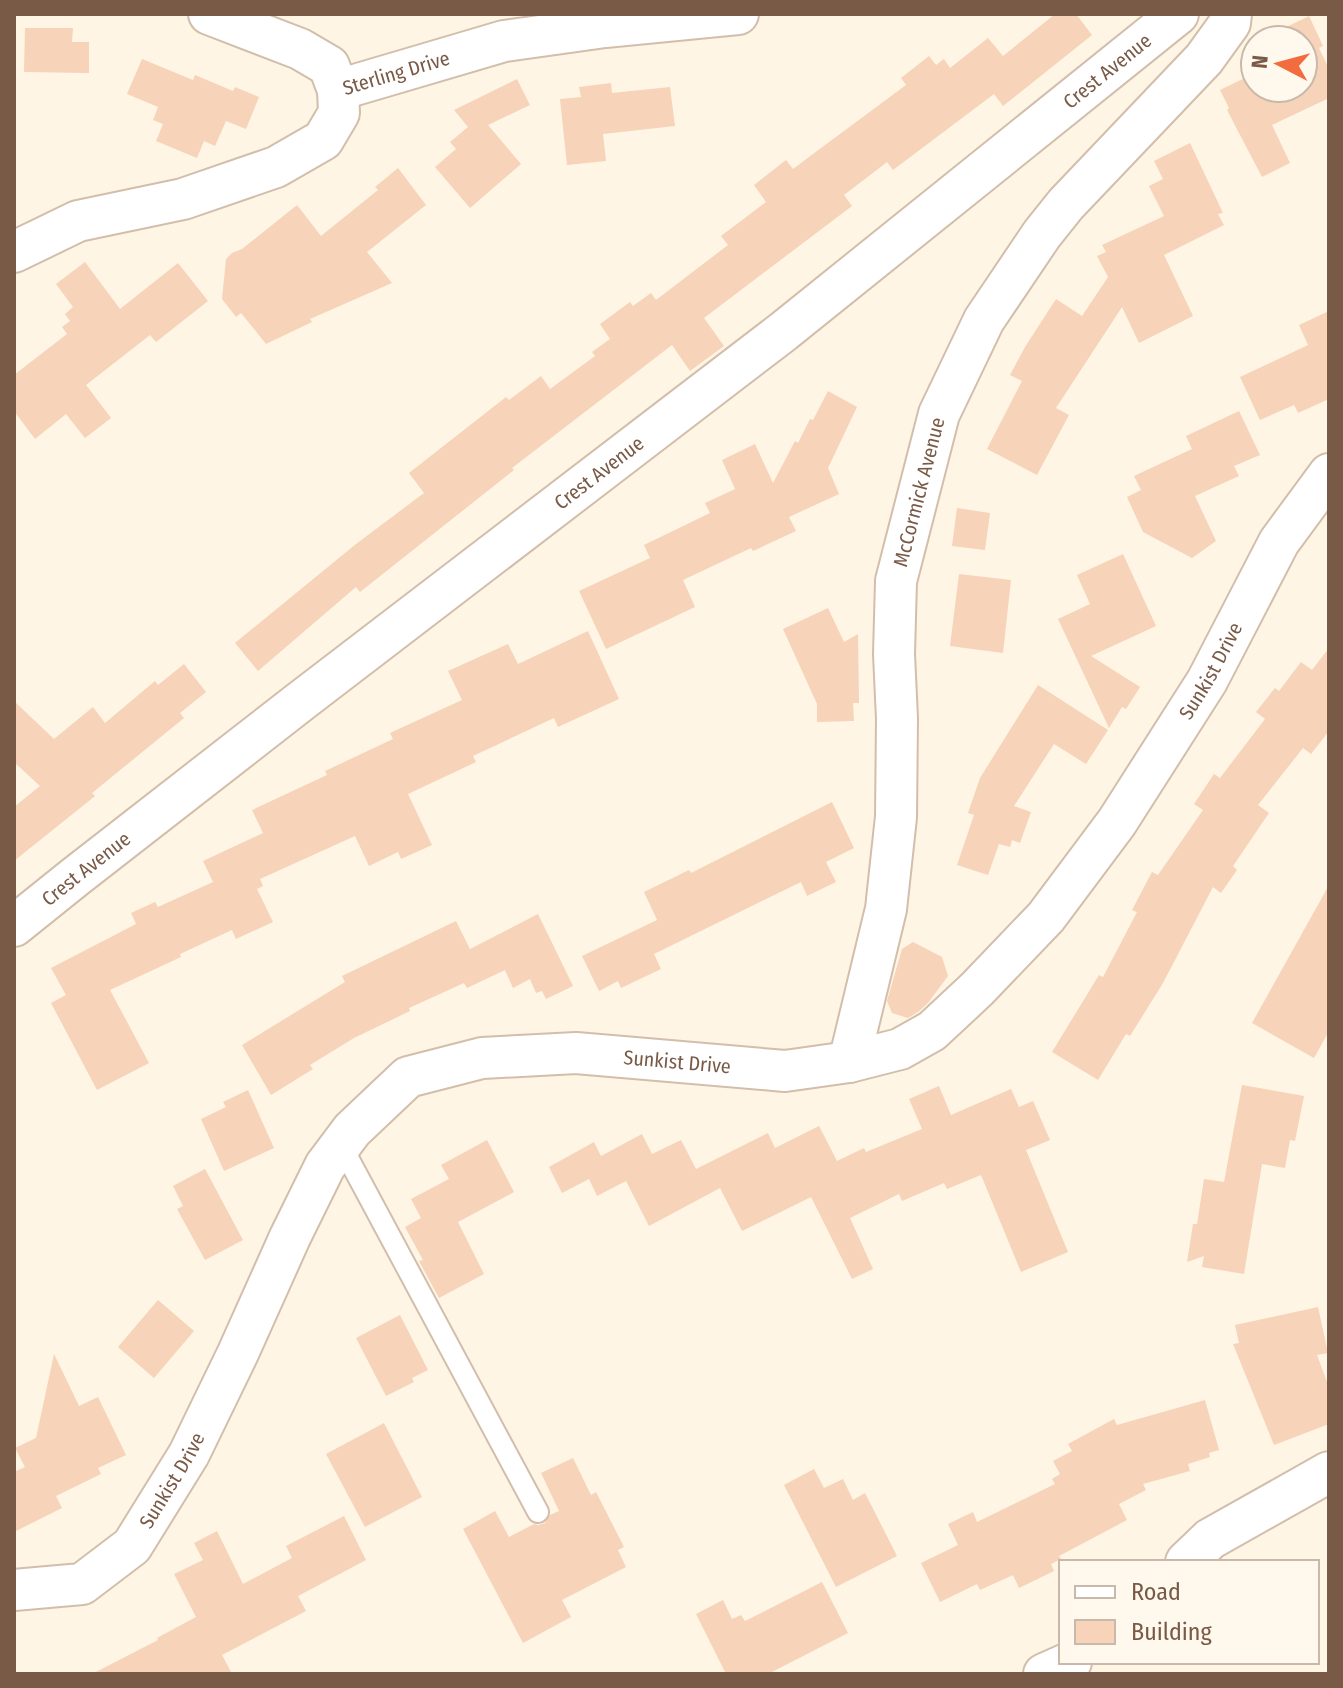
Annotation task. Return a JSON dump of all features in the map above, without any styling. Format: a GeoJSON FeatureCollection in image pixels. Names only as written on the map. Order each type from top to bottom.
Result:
{"type":"FeatureCollection","features":[{"type":"Feature","properties":{"kind":"street"},"geometry":{"type":"LineString","coordinates":[[209,14],[300,49],[329,66],[338,90]]}},
{"type":"Feature","properties":{"kind":"street","name":"Sterling Drive"},"geometry":{"type":"LineString","coordinates":[[14,252],[78,221],[183,199],[276,167],[323,140],[339,113],[338,90],[504,41],[738,14]]}},
{"type":"Feature","properties":{"kind":"street","name":"Crest Avenue"},"geometry":{"type":"LineString","coordinates":[[14,926],[301,701],[772,341],[1178,14]]}},
{"type":"Feature","properties":{"kind":"street","name":"McCormick Avenue"},"geometry":{"type":"LineString","coordinates":[[849,1062],[886,909],[896,817],[896,581],[939,414],[984,320],[1042,234],[1066,204],[1204,59],[1230,23],[1231,14]]}},
{"type":"Feature","properties":{"kind":"street","name":"Sunkist Drive"},"geometry":{"type":"LineString","coordinates":[[14,1590],[82,1584],[132,1546],[189,1454],[325,1166],[352,1130],[408,1077],[482,1058],[576,1053],[785,1071],[849,1062],[900,1049],[932,1031],[1046,917],[1117,822],[1207,681],[1279,542],[1329,474]]}},
{"type":"Feature","properties":{"kind":"street"},"geometry":{"type":"LineString","coordinates":[[1188,1560],[1210,1539],[1329,1472]]}},
{"type":"Feature","properties":{"kind":"street"},"geometry":{"type":"LineString","coordinates":[[1044,1674],[1066,1664]]}},
{"type":"Feature","properties":{"kind":"lane"},"geometry":{"type":"LineString","coordinates":[[341,1145],[538,1512]]}},
{"type":"Feature","properties":{"kind":"building"},"geometry":{"type":"Polygon","coordinates":[[[1055,14],[1076,14],[1092,35],[1003,106],[994,94],[893,170],[887,162],[844,195],[852,206],[704,318],[724,346],[690,371],[672,345],[512,468],[514,470],[360,592],[356,587],[258,671],[235,643],[424,493],[409,473],[506,397],[509,400],[541,376],[550,389],[595,356],[592,352],[610,339],[600,324],[630,302],[633,306],[651,293],[656,300],[728,245],[721,236],[766,202],[754,185],[786,160],[793,169],[906,85],[901,78],[929,56],[936,65],[944,59],[950,68],[988,38],[1003,56],[1055,14]]]}},
{"type":"Feature","properties":{"kind":"building"},"geometry":{"type":"Polygon","coordinates":[[[1309,16],[1313,24],[1292,24],[1309,16]]]}},
{"type":"Feature","properties":{"kind":"building"},"geometry":{"type":"Polygon","coordinates":[[[25,28],[73,28],[72,42],[89,42],[89,73],[24,72],[25,28]]]}},
{"type":"Feature","properties":{"kind":"building"},"geometry":{"type":"Polygon","coordinates":[[[1319,48],[1329,69],[1329,98],[1319,103],[1319,48]]]}},
{"type":"Feature","properties":{"kind":"building"},"geometry":{"type":"Polygon","coordinates":[[[142,59],[193,80],[195,75],[233,91],[235,87],[259,97],[246,129],[226,121],[215,146],[204,141],[197,158],[156,141],[163,124],[153,120],[158,107],[127,94],[142,59]]]}},
{"type":"Feature","properties":{"kind":"building"},"geometry":{"type":"Polygon","coordinates":[[[517,79],[530,105],[488,125],[521,164],[470,208],[435,167],[456,149],[450,142],[468,127],[454,110],[517,79]]]}},
{"type":"Feature","properties":{"kind":"building"},"geometry":{"type":"Polygon","coordinates":[[[1239,81],[1239,104],[1316,104],[1272,125],[1290,163],[1262,177],[1220,90],[1239,81]]]}},
{"type":"Feature","properties":{"kind":"building"},"geometry":{"type":"Polygon","coordinates":[[[611,83],[612,93],[670,87],[675,126],[603,134],[606,161],[567,165],[560,99],[581,97],[579,87],[611,83]]]}},
{"type":"Feature","properties":{"kind":"building"},"geometry":{"type":"Polygon","coordinates":[[[1190,143],[1223,213],[1218,214],[1224,225],[1164,255],[1193,316],[1139,343],[1122,307],[1056,408],[1069,415],[1037,475],[987,449],[1022,381],[1010,375],[1056,299],[1082,316],[1108,277],[1097,256],[1106,252],[1102,245],[1164,216],[1149,186],[1163,179],[1154,161],[1190,143]]]}},
{"type":"Feature","properties":{"kind":"building"},"geometry":{"type":"Polygon","coordinates":[[[398,168],[426,205],[367,252],[392,283],[310,319],[312,322],[266,344],[241,313],[236,317],[222,299],[226,259],[232,253],[242,249],[297,205],[321,236],[378,190],[375,187],[398,168]]]}},
{"type":"Feature","properties":{"kind":"building"},"geometry":{"type":"Polygon","coordinates":[[[85,262],[120,309],[178,263],[208,301],[156,342],[150,335],[86,385],[111,418],[85,438],[66,414],[35,439],[14,411],[14,375],[67,334],[62,327],[70,321],[65,314],[73,307],[56,284],[85,262]]]}},
{"type":"Feature","properties":{"kind":"building"},"geometry":{"type":"Polygon","coordinates":[[[1329,311],[1329,399],[1298,413],[1294,405],[1260,420],[1240,377],[1308,345],[1299,325],[1329,311]]]}},
{"type":"Feature","properties":{"kind":"building"},"geometry":{"type":"Polygon","coordinates":[[[828,391],[857,407],[828,468],[839,494],[789,517],[796,531],[683,580],[695,607],[606,649],[579,591],[650,558],[644,545],[710,513],[705,503],[735,489],[722,460],[755,444],[773,483],[795,441],[798,443],[828,391]]]}},
{"type":"Feature","properties":{"kind":"building"},"geometry":{"type":"Polygon","coordinates":[[[1239,411],[1260,455],[1234,466],[1239,476],[1195,496],[1216,541],[1192,558],[1143,532],[1127,497],[1141,490],[1134,476],[1192,449],[1186,436],[1239,411]]]}},
{"type":"Feature","properties":{"kind":"building"},"geometry":{"type":"Polygon","coordinates":[[[957,508],[990,513],[985,550],[952,546],[957,508]]]}},
{"type":"Feature","properties":{"kind":"building"},"geometry":{"type":"Polygon","coordinates":[[[1123,554],[1156,626],[1091,656],[1140,687],[1109,728],[1058,619],[1090,604],[1077,575],[1123,554]]]}},
{"type":"Feature","properties":{"kind":"building"},"geometry":{"type":"Polygon","coordinates":[[[959,574],[1011,580],[1003,653],[950,646],[959,574]]]}},
{"type":"Feature","properties":{"kind":"building"},"geometry":{"type":"Polygon","coordinates":[[[828,608],[844,642],[858,634],[859,703],[853,703],[854,721],[817,722],[817,704],[783,629],[828,608]]]}},
{"type":"Feature","properties":{"kind":"building"},"geometry":{"type":"Polygon","coordinates":[[[588,631],[619,699],[558,727],[554,718],[473,756],[476,762],[408,794],[432,845],[401,859],[398,852],[369,866],[355,836],[260,879],[263,886],[257,889],[273,922],[236,939],[232,930],[110,990],[149,1063],[97,1090],[51,1003],[66,995],[51,968],[136,924],[131,913],[155,902],[158,907],[213,882],[203,861],[263,833],[252,810],[327,775],[325,771],[393,739],[390,733],[462,700],[448,671],[508,644],[518,664],[588,631]]]}},
{"type":"Feature","properties":{"kind":"building"},"geometry":{"type":"Polygon","coordinates":[[[1329,648],[1329,731],[1311,754],[1303,748],[1258,805],[1269,813],[1233,866],[1237,870],[1221,893],[1213,887],[1163,983],[1098,1080],[1052,1052],[1099,975],[1103,977],[1137,912],[1132,910],[1152,872],[1158,875],[1203,810],[1194,804],[1214,774],[1220,778],[1265,719],[1256,712],[1275,688],[1279,691],[1301,662],[1312,670],[1329,648]]]}},
{"type":"Feature","properties":{"kind":"building"},"geometry":{"type":"Polygon","coordinates":[[[184,664],[206,692],[180,713],[184,718],[14,861],[14,807],[40,786],[14,762],[14,701],[54,739],[93,707],[105,723],[155,681],[158,685],[184,664]]]}},
{"type":"Feature","properties":{"kind":"building"},"geometry":{"type":"Polygon","coordinates":[[[1038,685],[1108,730],[1086,764],[1054,744],[1014,806],[1031,812],[1020,843],[1012,840],[1010,847],[999,844],[988,875],[957,865],[974,815],[968,813],[980,778],[1038,685]]]}},
{"type":"Feature","properties":{"kind":"building"},"geometry":{"type":"Polygon","coordinates":[[[832,802],[854,848],[826,862],[836,882],[807,896],[801,882],[654,954],[661,969],[621,988],[618,981],[599,991],[582,956],[657,920],[644,892],[689,870],[691,873],[832,802]]]}},
{"type":"Feature","properties":{"kind":"building"},"geometry":{"type":"Polygon","coordinates":[[[1329,885],[1329,1031],[1314,1058],[1252,1023],[1329,885]]]}},
{"type":"Feature","properties":{"kind":"building"},"geometry":{"type":"Polygon","coordinates":[[[538,914],[573,986],[546,999],[542,991],[536,993],[530,979],[513,988],[505,970],[467,988],[464,983],[354,1038],[310,1065],[313,1069],[271,1095],[242,1045],[345,982],[342,976],[456,921],[470,949],[538,914]]]}},
{"type":"Feature","properties":{"kind":"building"},"geometry":{"type":"Polygon","coordinates":[[[913,942],[942,957],[948,976],[928,1003],[908,1018],[892,1013],[887,1001],[902,949],[913,942]]]}},
{"type":"Feature","properties":{"kind":"building"},"geometry":{"type":"Polygon","coordinates":[[[1242,1085],[1304,1096],[1295,1141],[1290,1140],[1285,1168],[1262,1164],[1244,1274],[1202,1267],[1204,1256],[1187,1262],[1204,1179],[1224,1182],[1242,1085]]]}},
{"type":"Feature","properties":{"kind":"building"},"geometry":{"type":"Polygon","coordinates":[[[939,1086],[951,1115],[1011,1089],[1019,1107],[1033,1101],[1050,1140],[1026,1150],[1068,1252],[1021,1272],[981,1175],[947,1189],[944,1183],[902,1201],[899,1194],[850,1218],[873,1269],[852,1279],[811,1197],[742,1231],[720,1188],[649,1226],[626,1181],[597,1196],[589,1179],[562,1193],[549,1167],[594,1142],[601,1156],[642,1134],[652,1154],[681,1140],[696,1169],[768,1133],[775,1148],[819,1126],[837,1161],[864,1148],[866,1152],[922,1129],[909,1099],[939,1086]]]}},
{"type":"Feature","properties":{"kind":"building"},"geometry":{"type":"Polygon","coordinates":[[[248,1090],[274,1148],[224,1171],[201,1119],[226,1107],[223,1102],[248,1090]]]}},
{"type":"Feature","properties":{"kind":"building"},"geometry":{"type":"Polygon","coordinates":[[[487,1140],[514,1192],[458,1222],[484,1274],[439,1298],[405,1227],[421,1218],[411,1199],[449,1179],[441,1165],[487,1140]]]}},
{"type":"Feature","properties":{"kind":"building"},"geometry":{"type":"Polygon","coordinates":[[[205,1169],[243,1240],[205,1260],[177,1209],[183,1206],[173,1186],[205,1169]]]}},
{"type":"Feature","properties":{"kind":"building"},"geometry":{"type":"Polygon","coordinates":[[[158,1300],[194,1331],[154,1378],[118,1347],[158,1300]]]}},
{"type":"Feature","properties":{"kind":"building"},"geometry":{"type":"Polygon","coordinates":[[[1318,1307],[1328,1353],[1317,1355],[1329,1387],[1329,1424],[1274,1445],[1233,1344],[1239,1343],[1235,1325],[1318,1307]]]}},
{"type":"Feature","properties":{"kind":"building"},"geometry":{"type":"Polygon","coordinates":[[[400,1315],[428,1370],[412,1378],[414,1382],[386,1396],[356,1338],[400,1315]]]}},
{"type":"Feature","properties":{"kind":"building"},"geometry":{"type":"Polygon","coordinates":[[[54,1354],[79,1406],[98,1397],[126,1455],[98,1468],[101,1474],[56,1496],[62,1508],[14,1532],[14,1472],[25,1467],[15,1448],[36,1438],[54,1354]]]}},
{"type":"Feature","properties":{"kind":"building"},"geometry":{"type":"Polygon","coordinates":[[[1205,1400],[1219,1450],[1209,1453],[1210,1457],[1188,1464],[1190,1471],[1143,1484],[1146,1490],[1119,1504],[1127,1520],[1059,1556],[1061,1559],[1051,1564],[1054,1571],[1019,1588],[1013,1575],[980,1590],[977,1584],[940,1602],[921,1563],[958,1545],[948,1524],[973,1512],[977,1522],[1055,1484],[1052,1479],[1060,1474],[1053,1461],[1072,1451],[1068,1444],[1114,1419],[1117,1425],[1205,1400]]]}},
{"type":"Feature","properties":{"kind":"building"},"geometry":{"type":"Polygon","coordinates":[[[384,1423],[422,1497],[365,1527],[326,1454],[384,1423]]]}},
{"type":"Feature","properties":{"kind":"building"},"geometry":{"type":"Polygon","coordinates":[[[573,1458],[591,1495],[596,1492],[624,1547],[618,1550],[626,1567],[562,1600],[571,1617],[523,1643],[463,1529],[495,1511],[509,1537],[534,1524],[545,1523],[550,1515],[559,1511],[541,1473],[573,1458]]]}},
{"type":"Feature","properties":{"kind":"building"},"geometry":{"type":"Polygon","coordinates":[[[814,1469],[824,1488],[843,1479],[853,1500],[865,1493],[897,1556],[836,1587],[784,1485],[814,1469]]]}},
{"type":"Feature","properties":{"kind":"building"},"geometry":{"type":"Polygon","coordinates":[[[344,1516],[366,1560],[298,1596],[306,1611],[222,1655],[232,1674],[92,1674],[196,1617],[174,1574],[203,1560],[194,1543],[217,1531],[243,1584],[292,1558],[286,1546],[344,1516]]]}},
{"type":"Feature","properties":{"kind":"building"},"geometry":{"type":"Polygon","coordinates":[[[822,1582],[848,1633],[768,1674],[726,1674],[696,1614],[723,1600],[732,1619],[741,1615],[745,1621],[822,1582]]]}}]}
